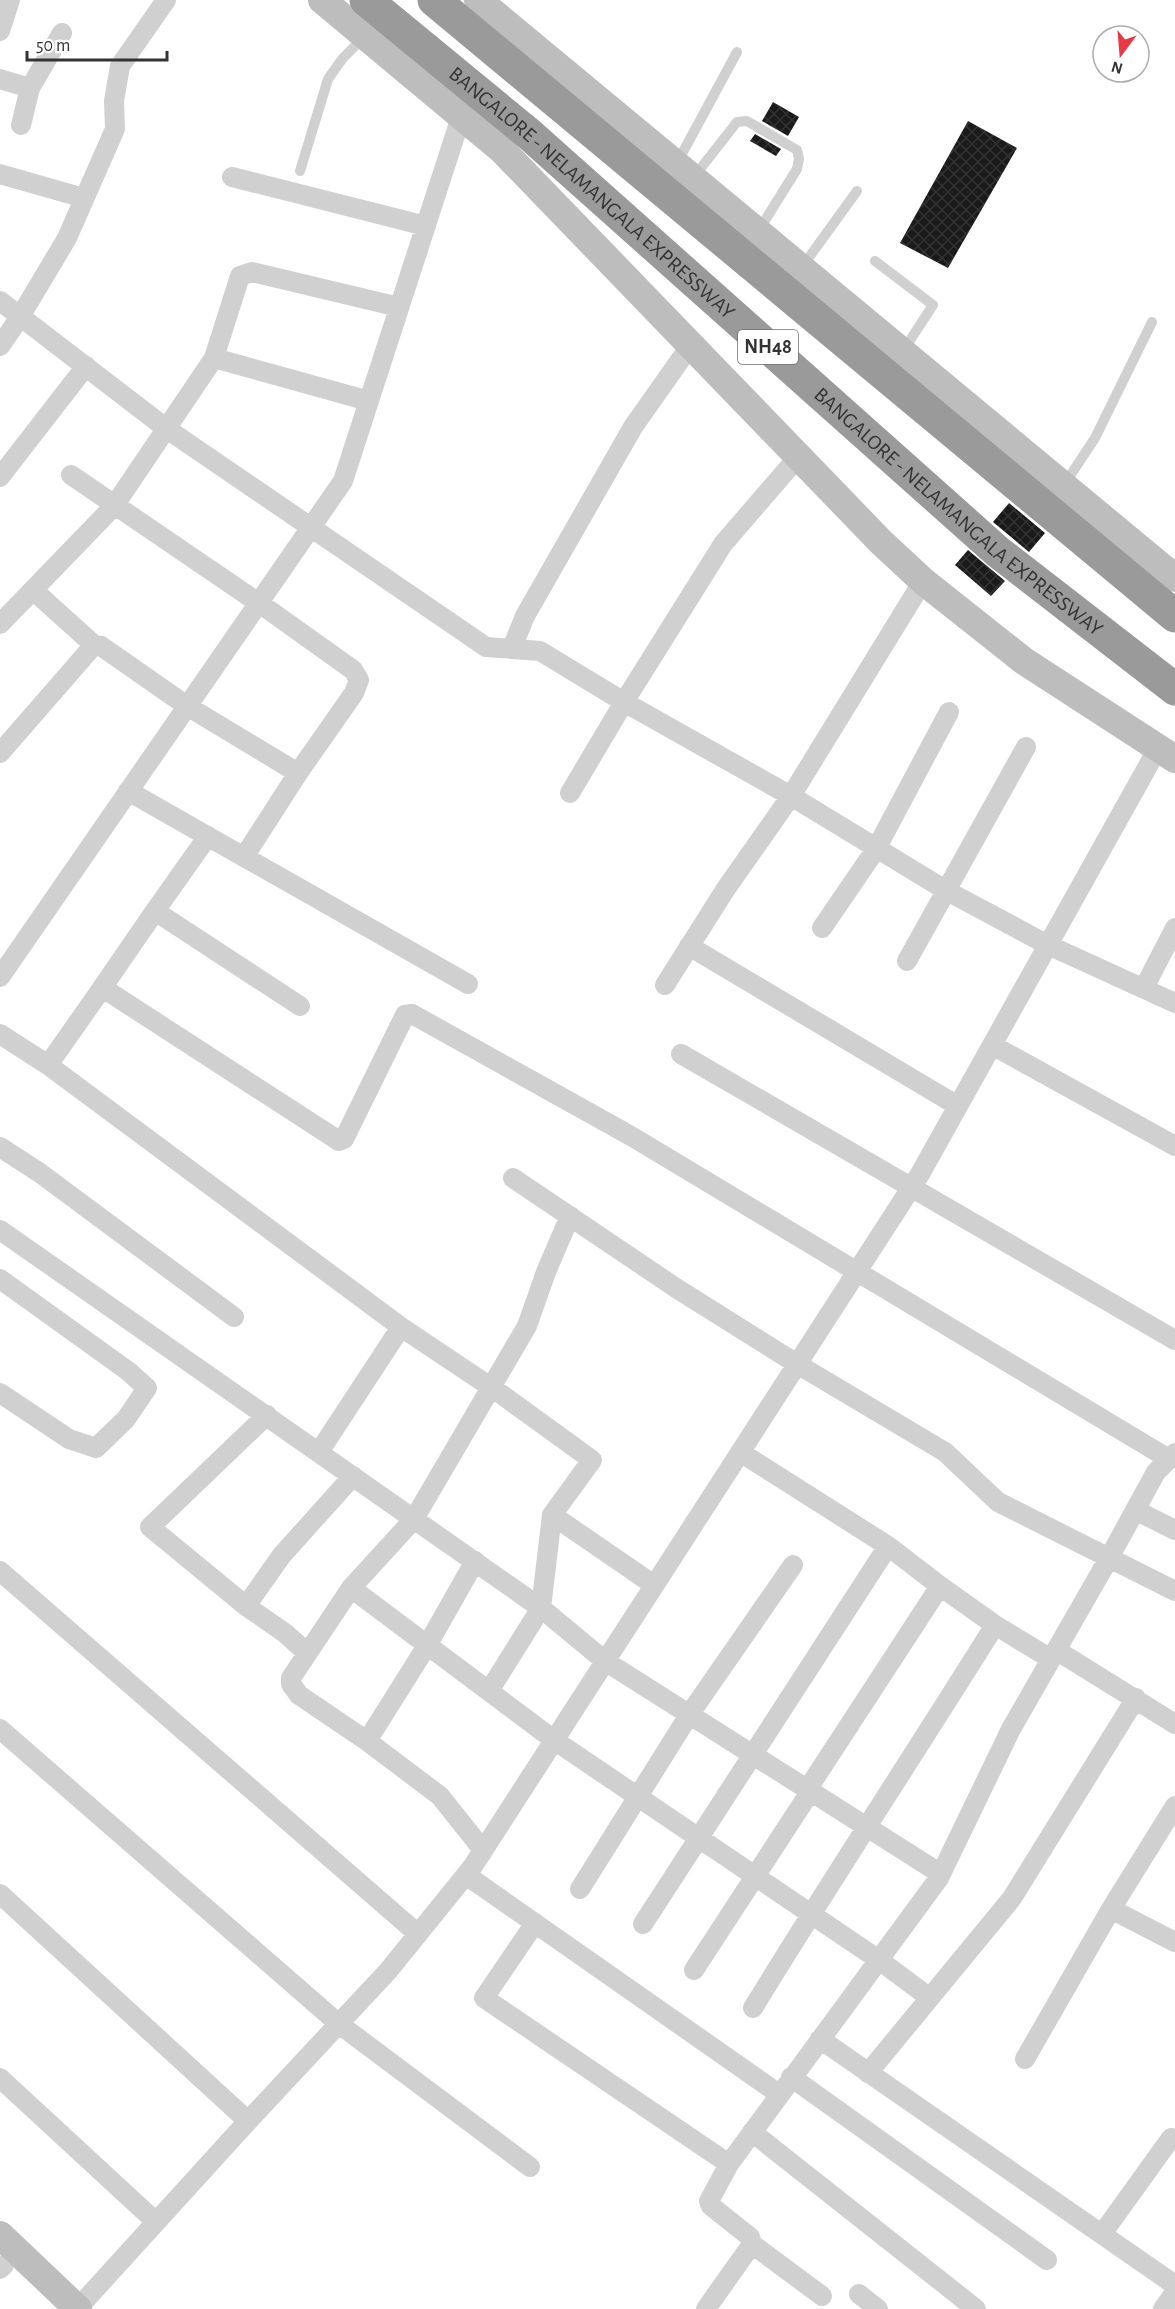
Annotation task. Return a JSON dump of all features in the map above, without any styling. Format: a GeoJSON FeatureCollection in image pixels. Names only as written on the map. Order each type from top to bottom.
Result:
{"type":"FeatureCollection","features":[{"type":"Feature","properties":{"kind":"highway","name":"BANGALORE - NELAMANGALA EXPRESSWAY"},"geometry":{"type":"LineString","coordinates":[[366,0],[529,134],[998,552],[1175,689]]}},
{"type":"Feature","properties":{"kind":"highway","name":"BANGALORE - NELAMANGALA EXPRESSWAY"},"geometry":{"type":"LineString","coordinates":[[434,0],[1175,616]]}},
{"type":"Feature","properties":{"kind":"street"},"geometry":{"type":"LineString","coordinates":[[0,31],[10,0]]}},
{"type":"Feature","properties":{"kind":"street"},"geometry":{"type":"LineString","coordinates":[[0,346],[67,238],[115,129],[114,101],[120,66],[166,0]]}},
{"type":"Feature","properties":{"kind":"street"},"geometry":{"type":"LineString","coordinates":[[0,2235],[77,2309],[388,1971],[466,1875],[911,1188],[1048,945],[1167,754],[1024,661],[923,580],[881,542],[502,150],[322,0]]}},
{"type":"Feature","properties":{"kind":"street"},"geometry":{"type":"LineString","coordinates":[[478,0],[1175,578]]}},
{"type":"Feature","properties":{"kind":"street"},"geometry":{"type":"LineString","coordinates":[[21,125],[30,88],[62,33]]}},
{"type":"Feature","properties":{"kind":"street"},"geometry":{"type":"LineString","coordinates":[[0,79],[30,88]]}},
{"type":"Feature","properties":{"kind":"street"},"geometry":{"type":"LineString","coordinates":[[0,977],[343,481],[461,117]]}},
{"type":"Feature","properties":{"kind":"street"},"geometry":{"type":"LineString","coordinates":[[0,174],[84,198]]}},
{"type":"Feature","properties":{"kind":"street"},"geometry":{"type":"LineString","coordinates":[[232,177],[426,226]]}},
{"type":"Feature","properties":{"kind":"street"},"geometry":{"type":"LineString","coordinates":[[0,624],[114,506],[214,358],[240,276],[252,272],[399,307]]}},
{"type":"Feature","properties":{"kind":"street"},"geometry":{"type":"LineString","coordinates":[[0,301],[167,429],[486,647],[540,651],[624,702],[791,796],[947,891],[1048,945],[1175,1003]]}},
{"type":"Feature","properties":{"kind":"street"},"geometry":{"type":"LineString","coordinates":[[512,648],[525,616],[633,427],[690,346]]}},
{"type":"Feature","properties":{"kind":"street"},"geometry":{"type":"LineString","coordinates":[[214,358],[369,401]]}},
{"type":"Feature","properties":{"kind":"street"},"geometry":{"type":"LineString","coordinates":[[0,477],[86,366]]}},
{"type":"Feature","properties":{"kind":"street"},"geometry":{"type":"LineString","coordinates":[[570,793],[723,544],[798,457]]}},
{"type":"Feature","properties":{"kind":"street"},"geometry":{"type":"LineString","coordinates":[[70,475],[353,670],[359,680],[354,693],[244,856]]}},
{"type":"Feature","properties":{"kind":"street"},"geometry":{"type":"LineString","coordinates":[[665,985],[725,890],[791,796],[923,580]]}},
{"type":"Feature","properties":{"kind":"street"},"geometry":{"type":"LineString","coordinates":[[33,590],[94,645],[102,646],[187,706],[298,773]]}},
{"type":"Feature","properties":{"kind":"street"},"geometry":{"type":"LineString","coordinates":[[0,753],[94,645]]}},
{"type":"Feature","properties":{"kind":"street"},"geometry":{"type":"LineString","coordinates":[[822,928],[876,849],[949,712]]}},
{"type":"Feature","properties":{"kind":"street"},"geometry":{"type":"LineString","coordinates":[[907,961],[1026,747]]}},
{"type":"Feature","properties":{"kind":"street"},"geometry":{"type":"LineString","coordinates":[[128,791],[468,984]]}},
{"type":"Feature","properties":{"kind":"street"},"geometry":{"type":"LineString","coordinates":[[48,1065],[208,836]]}},
{"type":"Feature","properties":{"kind":"street"},"geometry":{"type":"LineString","coordinates":[[155,911],[300,1006]]}},
{"type":"Feature","properties":{"kind":"street"},"geometry":{"type":"LineString","coordinates":[[1144,988],[1175,928]]}},
{"type":"Feature","properties":{"kind":"street"},"geometry":{"type":"LineString","coordinates":[[689,946],[958,1106]]}},
{"type":"Feature","properties":{"kind":"street"},"geometry":{"type":"LineString","coordinates":[[100,991],[106,990],[339,1141],[344,1139],[405,1015],[412,1014],[631,1136],[856,1273],[1172,1456],[1155,1472],[1109,1558],[1011,1729],[941,1875],[729,2164],[709,2201],[711,2206],[750,2237],[752,2244],[822,2296]]}},
{"type":"Feature","properties":{"kind":"street"},"geometry":{"type":"LineString","coordinates":[[0,1034],[48,1065],[401,1327],[492,1388],[592,1460],[552,1515],[541,1608],[489,1690]]}},
{"type":"Feature","properties":{"kind":"street"},"geometry":{"type":"LineString","coordinates":[[992,1045],[1175,1146]]}},
{"type":"Feature","properties":{"kind":"street"},"geometry":{"type":"LineString","coordinates":[[681,1054],[1175,1340]]}},
{"type":"Feature","properties":{"kind":"street"},"geometry":{"type":"LineString","coordinates":[[0,1147],[40,1173],[234,1317]]}},
{"type":"Feature","properties":{"kind":"street"},"geometry":{"type":"LineString","coordinates":[[513,1178],[676,1288],[797,1364],[945,1452],[998,1502],[1175,1591]]}},
{"type":"Feature","properties":{"kind":"street"},"geometry":{"type":"LineString","coordinates":[[483,1850],[440,1796],[367,1741],[299,1695],[291,1684],[291,1678],[351,1588],[414,1519],[527,1326],[546,1272],[570,1216]]}},
{"type":"Feature","properties":{"kind":"street"},"geometry":{"type":"LineString","coordinates":[[0,1230],[541,1608],[605,1661],[941,1875]]}},
{"type":"Feature","properties":{"kind":"street"},"geometry":{"type":"LineString","coordinates":[[0,1279],[128,1371],[147,1388],[126,1419],[96,1448],[69,1439],[0,1393]]}},
{"type":"Feature","properties":{"kind":"street"},"geometry":{"type":"LineString","coordinates":[[319,1452],[401,1327]]}},
{"type":"Feature","properties":{"kind":"street"},"geometry":{"type":"LineString","coordinates":[[267,1415],[150,1527],[246,1606],[285,1633],[308,1653]]}},
{"type":"Feature","properties":{"kind":"street"},"geometry":{"type":"LineString","coordinates":[[740,1452],[888,1546],[995,1625],[1136,1698],[1175,1724]]}},
{"type":"Feature","properties":{"kind":"street"},"geometry":{"type":"LineString","coordinates":[[246,1606],[282,1555],[353,1476]]}},
{"type":"Feature","properties":{"kind":"street"},"geometry":{"type":"LineString","coordinates":[[1135,1510],[1175,1530]]}},
{"type":"Feature","properties":{"kind":"street"},"geometry":{"type":"LineString","coordinates":[[552,1515],[654,1586]]}},
{"type":"Feature","properties":{"kind":"street"},"geometry":{"type":"LineString","coordinates":[[643,1924],[751,1754],[888,1546]]}},
{"type":"Feature","properties":{"kind":"street"},"geometry":{"type":"LineString","coordinates":[[367,1741],[428,1644],[475,1562]]}},
{"type":"Feature","properties":{"kind":"street"},"geometry":{"type":"LineString","coordinates":[[580,1888],[689,1715],[793,1565]]}},
{"type":"Feature","properties":{"kind":"street"},"geometry":{"type":"LineString","coordinates":[[0,1571],[418,1934]]}},
{"type":"Feature","properties":{"kind":"street"},"geometry":{"type":"LineString","coordinates":[[694,1970],[940,1586]]}},
{"type":"Feature","properties":{"kind":"street"},"geometry":{"type":"LineString","coordinates":[[351,1588],[554,1740],[879,1959],[930,1998]]}},
{"type":"Feature","properties":{"kind":"street"},"geometry":{"type":"LineString","coordinates":[[753,2008],[810,1914],[995,1625]]}},
{"type":"Feature","properties":{"kind":"street"},"geometry":{"type":"LineString","coordinates":[[868,2073],[1012,1898],[1136,1698]]}},
{"type":"Feature","properties":{"kind":"street"},"geometry":{"type":"LineString","coordinates":[[0,1729],[339,2024],[530,2167]]}},
{"type":"Feature","properties":{"kind":"street"},"geometry":{"type":"LineString","coordinates":[[1024,2059],[1111,1909],[1175,1806]]}},
{"type":"Feature","properties":{"kind":"street"},"geometry":{"type":"LineString","coordinates":[[466,1875],[779,2094]]}},
{"type":"Feature","properties":{"kind":"street"},"geometry":{"type":"LineString","coordinates":[[0,1894],[248,2121]]}},
{"type":"Feature","properties":{"kind":"street"},"geometry":{"type":"LineString","coordinates":[[1111,1909],[1175,1942]]}},
{"type":"Feature","properties":{"kind":"street"},"geometry":{"type":"LineString","coordinates":[[535,1923],[484,1998],[729,2164]]}},
{"type":"Feature","properties":{"kind":"street"},"geometry":{"type":"LineString","coordinates":[[820,2039],[1175,2285]]}},
{"type":"Feature","properties":{"kind":"street"},"geometry":{"type":"LineString","coordinates":[[791,2077],[1047,2260]]}},
{"type":"Feature","properties":{"kind":"street"},"geometry":{"type":"LineString","coordinates":[[0,2078],[156,2222]]}},
{"type":"Feature","properties":{"kind":"street"},"geometry":{"type":"LineString","coordinates":[[752,2132],[968,2306]]}},
{"type":"Feature","properties":{"kind":"street"},"geometry":{"type":"LineString","coordinates":[[1102,2234],[1174,2137]]}},
{"type":"Feature","properties":{"kind":"street"},"geometry":{"type":"LineString","coordinates":[[706,2309],[752,2244]]}},
{"type":"Feature","properties":{"kind":"street"},"geometry":{"type":"LineString","coordinates":[[1,2265],[52,2309]]}},
{"type":"Feature","properties":{"kind":"street"},"geometry":{"type":"LineString","coordinates":[[1163,2309],[1175,2292]]}},
{"type":"Feature","properties":{"kind":"street"},"geometry":{"type":"LineString","coordinates":[[859,2294],[878,2309]]}},
{"type":"Feature","properties":{"kind":"lane"},"geometry":{"type":"LineString","coordinates":[[300,171],[328,79],[365,36]]}},
{"type":"Feature","properties":{"kind":"lane"},"geometry":{"type":"LineString","coordinates":[[684,171],[737,52]]}},
{"type":"Feature","properties":{"kind":"lane"},"geometry":{"type":"LineString","coordinates":[[684,171],[737,122],[747,121],[797,150],[799,159],[797,169],[759,231]]}},
{"type":"Feature","properties":{"kind":"lane"},"geometry":{"type":"LineString","coordinates":[[802,267],[857,191]]}},
{"type":"Feature","properties":{"kind":"lane"},"geometry":{"type":"LineString","coordinates":[[875,261],[933,305],[903,352]]}},
{"type":"Feature","properties":{"kind":"lane"},"geometry":{"type":"LineString","coordinates":[[1064,486],[1095,438],[1152,321]]}},
{"type":"Feature","properties":{"kind":"building"},"geometry":{"type":"Polygon","coordinates":[[[773,102],[799,117],[788,136],[762,121],[773,102]]]}},
{"type":"Feature","properties":{"kind":"building"},"geometry":{"type":"Polygon","coordinates":[[[968,121],[1017,148],[948,268],[900,243],[968,121]]]}},
{"type":"Feature","properties":{"kind":"building"},"geometry":{"type":"Polygon","coordinates":[[[755,134],[781,149],[776,156],[750,141],[755,134]]]}},
{"type":"Feature","properties":{"kind":"building"},"geometry":{"type":"Polygon","coordinates":[[[1009,503],[1045,533],[1029,552],[993,522],[1009,503]]]}},
{"type":"Feature","properties":{"kind":"building"},"geometry":{"type":"Polygon","coordinates":[[[968,550],[1005,581],[991,596],[955,565],[968,550]]]}}]}
